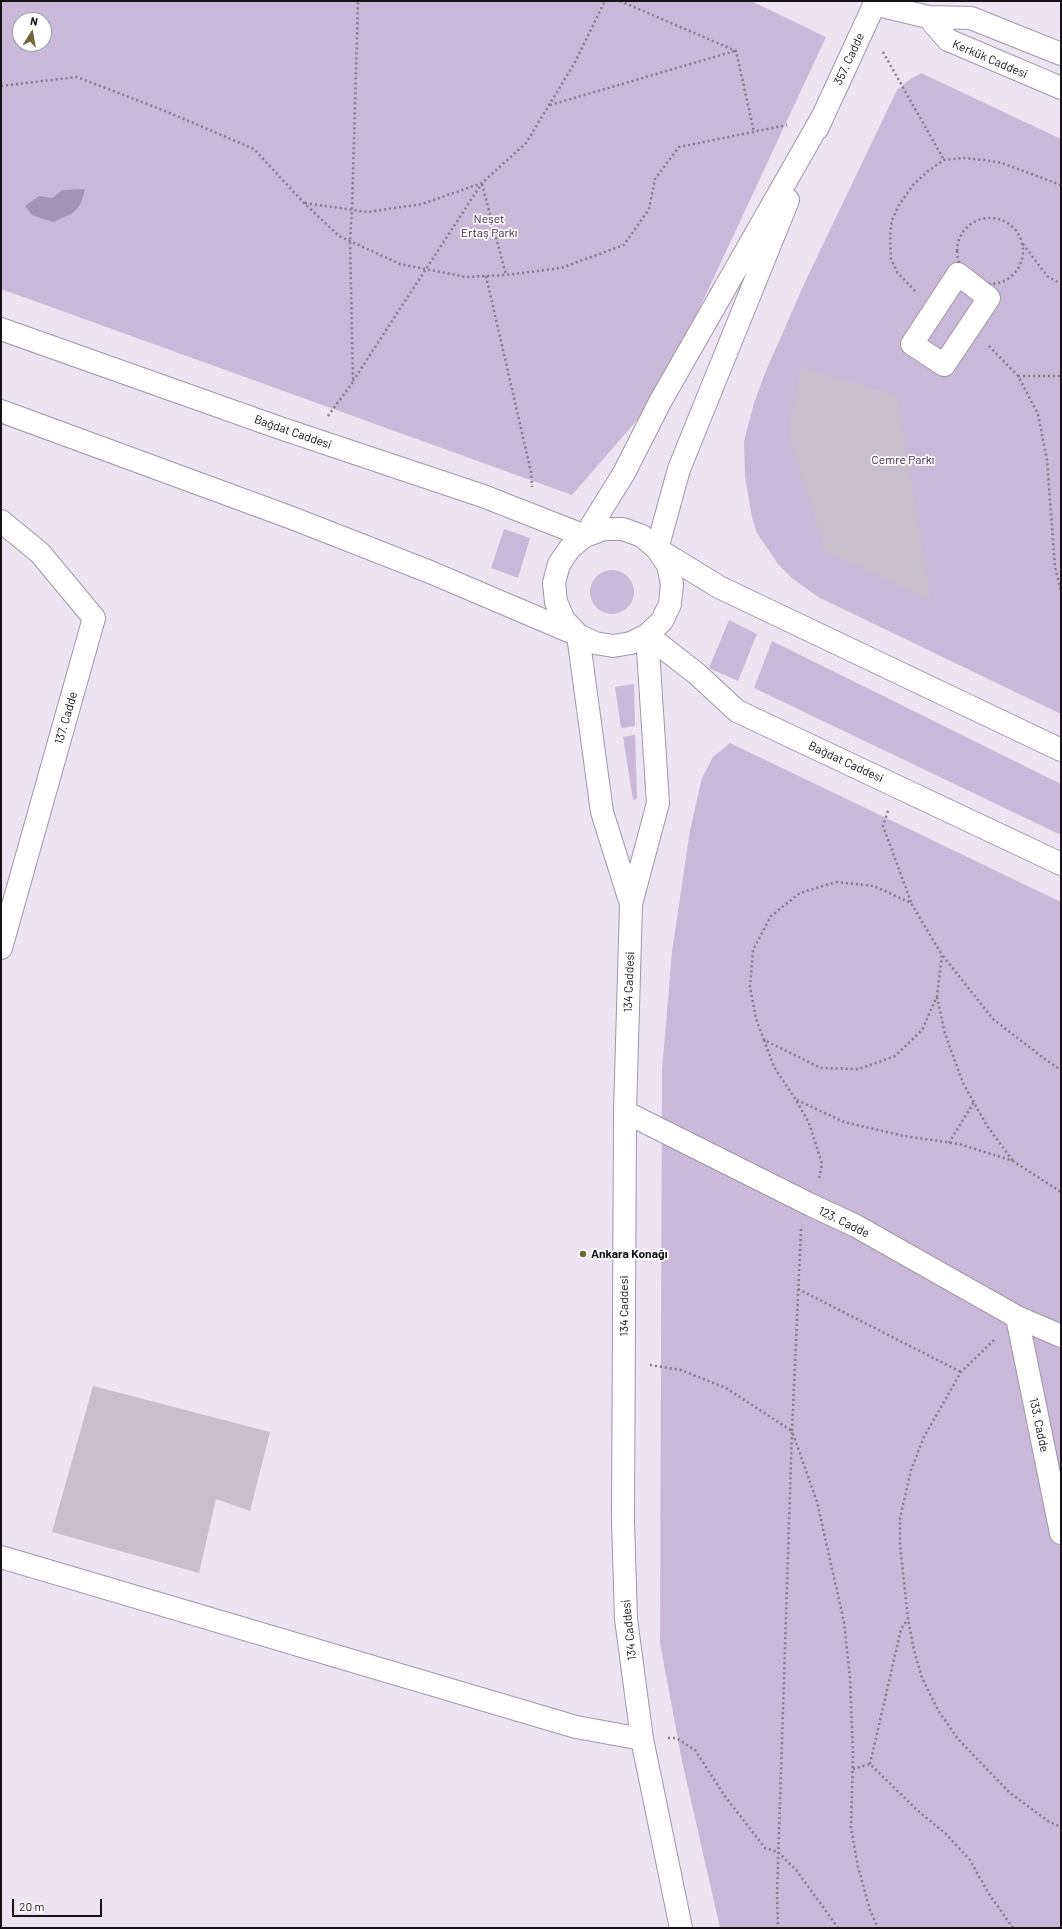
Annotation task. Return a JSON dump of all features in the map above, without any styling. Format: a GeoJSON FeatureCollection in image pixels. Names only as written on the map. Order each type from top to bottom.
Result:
{"type":"FeatureCollection","features":[{"type":"Feature","properties":{"kind":"main road"},"geometry":{"type":"LineString","coordinates":[[870,7],[928,17],[971,18],[1061,54]]}},
{"type":"Feature","properties":{"kind":"main road","name":"357. Cadde"},"geometry":{"type":"LineString","coordinates":[[823,116],[870,7]]}},
{"type":"Feature","properties":{"kind":"main road","name":"Kerkük Caddesi"},"geometry":{"type":"LineString","coordinates":[[928,17],[948,40],[1061,88]]}},
{"type":"Feature","properties":{"kind":"main road"},"geometry":{"type":"LineString","coordinates":[[586,536],[624,473],[660,402],[823,116]]}},
{"type":"Feature","properties":{"kind":"main road"},"geometry":{"type":"LineString","coordinates":[[657,549],[680,469],[823,116]]}},
{"type":"Feature","properties":{"kind":"main road","name":"Bağdat Caddesi"},"geometry":{"type":"LineString","coordinates":[[1,329],[311,439],[482,496],[586,536]]}},
{"type":"Feature","properties":{"kind":"main road"},"geometry":{"type":"LineString","coordinates":[[1,411],[292,518],[430,572],[578,634],[595,643],[613,646],[631,643],[648,635],[662,621],[670,604],[672,584],[668,565],[657,549]]}},
{"type":"Feature","properties":{"kind":"main road","name":"137. Cadde"},"geometry":{"type":"LineString","coordinates":[[1,521],[40,553],[94,618],[1,948]]}},
{"type":"Feature","properties":{"kind":"main road"},"geometry":{"type":"LineString","coordinates":[[631,904],[602,812],[578,634],[564,620],[556,602],[554,583],[559,564],[570,548],[586,536],[604,529],[624,530],[642,536],[657,549],[719,587],[1061,750]]}},
{"type":"Feature","properties":{"kind":"main road","name":"Bağdat Caddesi"},"geometry":{"type":"LineString","coordinates":[[648,635],[697,674],[737,711],[1061,864]]}},
{"type":"Feature","properties":{"kind":"main road","name":"134 Caddesi"},"geometry":{"type":"LineString","coordinates":[[648,635],[658,803],[631,904],[625,1112],[622,1520],[626,1619],[642,1739],[681,1928]]}},
{"type":"Feature","properties":{"kind":"main road","name":"123. Cadde"},"geometry":{"type":"LineString","coordinates":[[625,1112],[810,1205],[856,1226],[1017,1317],[1061,1336]]}},
{"type":"Feature","properties":{"kind":"main road","name":"133. Cadde"},"geometry":{"type":"LineString","coordinates":[[1017,1317],[1061,1533]]}},
{"type":"Feature","properties":{"kind":"main road"},"geometry":{"type":"LineString","coordinates":[[1,1557],[576,1727],[642,1739]]}},
{"type":"Feature","properties":{"kind":"path"},"geometry":{"type":"LineString","coordinates":[[352,382],[350,240],[358,1]]}},
{"type":"Feature","properties":{"kind":"path"},"geometry":{"type":"LineString","coordinates":[[311,439],[352,382],[482,183],[526,144],[574,64],[605,1]]}},
{"type":"Feature","properties":{"kind":"path"},"geometry":{"type":"LineString","coordinates":[[620,1],[736,51]]}},
{"type":"Feature","properties":{"kind":"path"},"geometry":{"type":"LineString","coordinates":[[870,7],[944,160]]}},
{"type":"Feature","properties":{"kind":"path"},"geometry":{"type":"LineString","coordinates":[[549,105],[736,51]]}},
{"type":"Feature","properties":{"kind":"path"},"geometry":{"type":"LineString","coordinates":[[736,51],[754,132]]}},
{"type":"Feature","properties":{"kind":"path"},"geometry":{"type":"LineString","coordinates":[[1,86],[77,76],[165,111],[254,149],[304,203],[339,236],[400,264],[466,277],[506,275],[560,268],[624,245],[649,209],[655,179],[679,147],[784,126]]}},
{"type":"Feature","properties":{"kind":"path"},"geometry":{"type":"LineString","coordinates":[[916,292],[897,272],[891,259],[890,235],[892,220],[899,205],[913,185],[928,171],[944,160],[963,158],[1002,163],[1061,185]]}},
{"type":"Feature","properties":{"kind":"path"},"geometry":{"type":"LineString","coordinates":[[304,203],[367,212],[422,204],[482,183]]}},
{"type":"Feature","properties":{"kind":"path"},"geometry":{"type":"LineString","coordinates":[[482,183],[506,275]]}},
{"type":"Feature","properties":{"kind":"path"},"geometry":{"type":"LineString","coordinates":[[1022,244],[1023,254],[1017,270],[1006,280],[995,284],[984,283],[970,277],[960,264],[957,253],[958,242],[963,232],[970,225],[980,220],[991,218],[1002,220],[1011,226],[1018,234],[1022,244],[1047,276],[1061,284]]}},
{"type":"Feature","properties":{"kind":"path"},"geometry":{"type":"LineString","coordinates":[[486,276],[531,472],[535,516]]}},
{"type":"Feature","properties":{"kind":"path"},"geometry":{"type":"LineString","coordinates":[[987,344],[1018,376],[1038,414],[1047,460],[1055,567],[1061,591]]}},
{"type":"Feature","properties":{"kind":"path"},"geometry":{"type":"LineString","coordinates":[[1018,376],[1061,376]]}},
{"type":"Feature","properties":{"kind":"path"},"geometry":{"type":"LineString","coordinates":[[897,786],[883,826],[911,903],[942,955],[993,1019],[1061,1070]]}},
{"type":"Feature","properties":{"kind":"path"},"geometry":{"type":"LineString","coordinates":[[778,1928],[778,1852],[792,1432],[801,1230],[818,1183],[822,1164],[809,1123],[774,1067],[756,1019],[750,987],[753,950],[771,916],[800,893],[836,882],[874,886],[911,903]]}},
{"type":"Feature","properties":{"kind":"path"},"geometry":{"type":"LineString","coordinates":[[764,1040],[821,1068],[859,1069],[895,1056],[922,1030],[937,996],[942,955]]}},
{"type":"Feature","properties":{"kind":"path"},"geometry":{"type":"LineString","coordinates":[[937,996],[945,1034],[963,1083],[987,1126],[1014,1161]]}},
{"type":"Feature","properties":{"kind":"path"},"geometry":{"type":"LineString","coordinates":[[796,1100],[844,1122],[904,1136],[959,1144],[1014,1161],[1061,1192]]}},
{"type":"Feature","properties":{"kind":"path"},"geometry":{"type":"LineString","coordinates":[[949,1143],[974,1102]]}},
{"type":"Feature","properties":{"kind":"path"},"geometry":{"type":"LineString","coordinates":[[798,1289],[961,1372]]}},
{"type":"Feature","properties":{"kind":"path"},"geometry":{"type":"LineString","coordinates":[[1017,1317],[961,1372],[924,1437],[911,1470],[904,1497],[900,1518],[900,1546],[908,1619],[914,1650],[922,1678],[938,1710],[958,1739],[1010,1793],[1048,1821],[1061,1827]]}},
{"type":"Feature","properties":{"kind":"path"},"geometry":{"type":"LineString","coordinates":[[624,1360],[681,1370],[726,1388],[792,1432],[817,1502],[844,1622],[850,1678],[852,1828],[858,1867],[870,1910],[878,1928]]}},
{"type":"Feature","properties":{"kind":"path"},"geometry":{"type":"LineString","coordinates":[[870,1764],[901,1629],[908,1619]]}},
{"type":"Feature","properties":{"kind":"path"},"geometry":{"type":"LineString","coordinates":[[642,1739],[676,1738],[695,1750],[724,1795],[765,1848],[778,1852],[796,1871],[838,1928]]}},
{"type":"Feature","properties":{"kind":"path"},"geometry":{"type":"LineString","coordinates":[[852,1768],[870,1764]]}},
{"type":"Feature","properties":{"kind":"path"},"geometry":{"type":"LineString","coordinates":[[870,1764],[917,1810],[946,1834],[970,1860],[989,1894],[1013,1928]]}},
{"type":"Feature","properties":{"kind":"green space","name":"Neşet Ertaş Parkı"},"geometry":{"type":"Polygon","coordinates":[[[1,1],[751,1],[826,37],[659,395],[572,495],[1,289],[1,1]]]}},
{"type":"Feature","properties":{"kind":"green space","name":"Cemre Parkı"},"geometry":{"type":"Polygon","coordinates":[[[921,73],[1061,139],[1061,714],[818,597],[792,578],[778,564],[757,533],[752,518],[745,476],[744,441],[754,403],[765,373],[805,282],[897,90],[909,80],[921,73]]]}},
{"type":"Feature","properties":{"kind":"green space"},"geometry":{"type":"Polygon","coordinates":[[[504,529],[530,538],[518,578],[491,568],[504,529]]]}},
{"type":"Feature","properties":{"kind":"green space"},"geometry":{"type":"Polygon","coordinates":[[[608,570],[616,570],[628,576],[634,588],[634,596],[628,608],[616,614],[608,614],[596,608],[590,596],[590,588],[596,576],[608,570]]]}},
{"type":"Feature","properties":{"kind":"green space"},"geometry":{"type":"Polygon","coordinates":[[[729,620],[757,634],[738,681],[709,668],[729,620]]]}},
{"type":"Feature","properties":{"kind":"green space"},"geometry":{"type":"Polygon","coordinates":[[[772,641],[1061,784],[1061,835],[754,688],[772,641]]]}},
{"type":"Feature","properties":{"kind":"green space"},"geometry":{"type":"Polygon","coordinates":[[[634,684],[635,726],[621,728],[615,687],[634,684]]]}},
{"type":"Feature","properties":{"kind":"green space"},"geometry":{"type":"Polygon","coordinates":[[[635,735],[637,799],[633,800],[623,737],[635,735]]]}},
{"type":"Feature","properties":{"kind":"green space"},"geometry":{"type":"Polygon","coordinates":[[[730,743],[1061,902],[1061,1928],[720,1928],[682,1761],[660,1643],[662,1070],[672,952],[690,830],[702,778],[713,757],[730,743]]]}},
{"type":"Feature","properties":{"kind":"shaded area"},"geometry":{"type":"Polygon","coordinates":[[[85,189],[81,203],[77,209],[71,214],[53,222],[32,215],[25,206],[39,196],[53,198],[62,190],[85,189]]]}},
{"type":"Feature","properties":{"kind":"building"},"geometry":{"type":"Polygon","coordinates":[[[801,367],[897,396],[931,600],[825,551],[788,433],[801,367]]]}},
{"type":"Feature","properties":{"kind":"building"},"geometry":{"type":"Polygon","coordinates":[[[93,1386],[270,1432],[250,1511],[216,1499],[199,1573],[52,1532],[93,1386]]]}},
{"type":"Feature","properties":{"kind":"place","name":"Ankara Konağı"},"geometry":{"type":"Point","coordinates":[583,1254]}}]}
